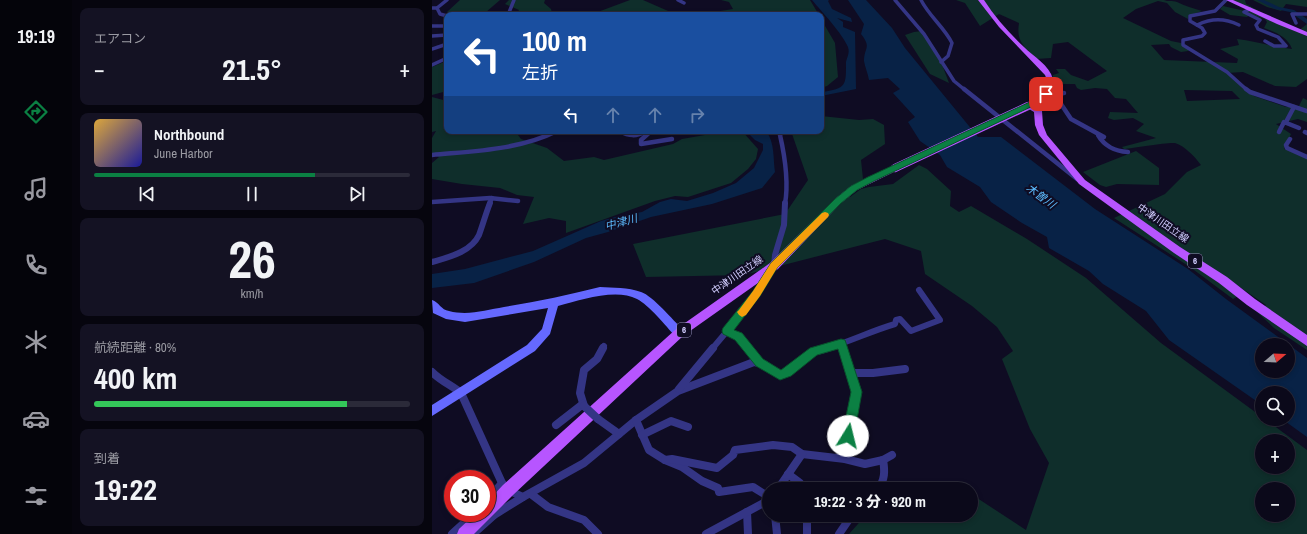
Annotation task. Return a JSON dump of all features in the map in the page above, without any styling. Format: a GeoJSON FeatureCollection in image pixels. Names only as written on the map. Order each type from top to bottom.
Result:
{"type":"FeatureCollection","features":[{"type":"Feature","properties":{"kind":"main road"},"geometry":{"type":"LineString","coordinates":[[982,0],[1018,44],[1045,70],[1050,80],[1050,88],[1044,96]]}},
{"type":"Feature","properties":{"kind":"main road"},"geometry":{"type":"LineString","coordinates":[[1228,0],[1278,23],[1307,34]]}},
{"type":"Feature","properties":{"kind":"main road","name":"中津川田立線"},"geometry":{"type":"LineString","coordinates":[[496,499],[505,487],[679,333],[774,266],[838,201],[849,192],[871,179],[1029,105],[1044,96]]}},
{"type":"Feature","properties":{"kind":"main road","name":"中津川田立線"},"geometry":{"type":"LineString","coordinates":[[1029,105],[1039,114],[1043,135],[1062,163],[1082,182],[1177,250],[1223,280],[1251,302],[1274,316],[1307,341]]}},
{"type":"Feature","properties":{"kind":"main road","name":"中津川田立線"},"geometry":{"type":"LineString","coordinates":[[464,534],[477,522]]}},
{"type":"Feature","properties":{"kind":"street"},"geometry":{"type":"LineString","coordinates":[[432,8],[437,8],[447,0]]}},
{"type":"Feature","properties":{"kind":"street"},"geometry":{"type":"LineString","coordinates":[[509,12],[514,0]]}},
{"type":"Feature","properties":{"kind":"street"},"geometry":{"type":"LineString","coordinates":[[678,0],[684,3]]}},
{"type":"Feature","properties":{"kind":"street"},"geometry":{"type":"LineString","coordinates":[[895,0],[924,34],[948,74],[959,85],[1062,163]]}},
{"type":"Feature","properties":{"kind":"street"},"geometry":{"type":"LineString","coordinates":[[921,0],[926,11],[945,30],[952,43],[949,54],[945,60],[941,62]]}},
{"type":"Feature","properties":{"kind":"street"},"geometry":{"type":"LineString","coordinates":[[1228,0],[1215,11],[1190,16],[1190,20],[1204,30],[1205,33],[1202,36],[1183,40],[1182,43],[1184,46],[1227,72],[1250,92],[1307,111]]}},
{"type":"Feature","properties":{"kind":"street"},"geometry":{"type":"LineString","coordinates":[[437,8],[440,14],[444,15]]}},
{"type":"Feature","properties":{"kind":"street"},"geometry":{"type":"LineString","coordinates":[[1250,9],[1244,12],[1260,20],[1256,25],[1258,28],[1280,39],[1286,46],[1276,46],[1265,41]]}},
{"type":"Feature","properties":{"kind":"street"},"geometry":{"type":"LineString","coordinates":[[1296,22],[1292,15],[1296,13],[1307,14]]}},
{"type":"Feature","properties":{"kind":"street"},"geometry":{"type":"LineString","coordinates":[[1196,25],[1206,20],[1217,18],[1239,25]]}},
{"type":"Feature","properties":{"kind":"street"},"geometry":{"type":"LineString","coordinates":[[432,26],[444,26]]}},
{"type":"Feature","properties":{"kind":"street"},"geometry":{"type":"LineString","coordinates":[[432,36],[444,35]]}},
{"type":"Feature","properties":{"kind":"street"},"geometry":{"type":"LineString","coordinates":[[432,49],[444,45]]}},
{"type":"Feature","properties":{"kind":"street"},"geometry":{"type":"LineString","coordinates":[[432,65],[444,59]]}},
{"type":"Feature","properties":{"kind":"street"},"geometry":{"type":"LineString","coordinates":[[1044,96],[1064,94]]}},
{"type":"Feature","properties":{"kind":"street"},"geometry":{"type":"LineString","coordinates":[[1055,96],[1071,119],[1104,137]]}},
{"type":"Feature","properties":{"kind":"street"},"geometry":{"type":"LineString","coordinates":[[1280,132],[1284,122],[1286,122],[1294,107]]}},
{"type":"Feature","properties":{"kind":"street"},"geometry":{"type":"LineString","coordinates":[[1286,122],[1299,128]]}},
{"type":"Feature","properties":{"kind":"street"},"geometry":{"type":"LineString","coordinates":[[432,155],[501,148],[547,138],[553,134]]}},
{"type":"Feature","properties":{"kind":"street"},"geometry":{"type":"LineString","coordinates":[[623,134],[626,136],[634,136],[639,134]]}},
{"type":"Feature","properties":{"kind":"street"},"geometry":{"type":"LineString","coordinates":[[648,134],[641,140],[641,144],[672,139]]}},
{"type":"Feature","properties":{"kind":"street"},"geometry":{"type":"LineString","coordinates":[[678,391],[757,294],[774,266],[775,255],[784,230],[784,204],[787,191],[781,134]]}},
{"type":"Feature","properties":{"kind":"street"},"geometry":{"type":"LineString","coordinates":[[1098,134],[1102,142],[1108,148],[1116,151],[1128,152]]}},
{"type":"Feature","properties":{"kind":"street"},"geometry":{"type":"LineString","coordinates":[[1290,139],[1286,145],[1287,148],[1307,157]]}},
{"type":"Feature","properties":{"kind":"street"},"geometry":{"type":"LineString","coordinates":[[432,202],[492,198],[518,201]]}},
{"type":"Feature","properties":{"kind":"street"},"geometry":{"type":"LineString","coordinates":[[432,262],[456,254],[475,241],[479,235],[487,208],[492,198]]}},
{"type":"Feature","properties":{"kind":"street"},"geometry":{"type":"LineString","coordinates":[[434,307],[454,317],[465,318],[554,303],[600,291],[614,290],[632,293],[646,300],[679,333]]}},
{"type":"Feature","properties":{"kind":"street"},"geometry":{"type":"LineString","coordinates":[[727,331],[738,336],[760,362],[780,375],[787,372],[814,352],[841,344],[868,332],[895,324],[896,320],[900,319],[911,331],[940,320],[919,290]]}},
{"type":"Feature","properties":{"kind":"street"},"geometry":{"type":"LineString","coordinates":[[432,411],[531,348],[546,331],[554,303]]}},
{"type":"Feature","properties":{"kind":"street"},"geometry":{"type":"LineString","coordinates":[[841,344],[856,392],[845,459]]}},
{"type":"Feature","properties":{"kind":"street"},"geometry":{"type":"LineString","coordinates":[[604,346],[597,359],[584,370],[580,393],[584,405],[598,419],[619,434]]}},
{"type":"Feature","properties":{"kind":"street"},"geometry":{"type":"LineString","coordinates":[[496,510],[527,496],[584,463],[636,420],[678,391],[754,362],[760,362]]}},
{"type":"Feature","properties":{"kind":"street"},"geometry":{"type":"LineString","coordinates":[[851,373],[873,373],[905,369]]}},
{"type":"Feature","properties":{"kind":"street"},"geometry":{"type":"LineString","coordinates":[[432,372],[435,381],[449,383],[461,393],[505,487],[548,507],[584,520],[598,534]]}},
{"type":"Feature","properties":{"kind":"street"},"geometry":{"type":"LineString","coordinates":[[556,424],[584,405]]}},
{"type":"Feature","properties":{"kind":"street"},"geometry":{"type":"LineString","coordinates":[[636,420],[649,450],[665,460],[682,467],[702,481],[718,488],[719,492],[753,487],[762,493]]}},
{"type":"Feature","properties":{"kind":"street"},"geometry":{"type":"LineString","coordinates":[[642,435],[671,420],[688,427]]}},
{"type":"Feature","properties":{"kind":"street"},"geometry":{"type":"LineString","coordinates":[[665,460],[672,459],[717,468],[733,455],[735,450],[780,445],[792,447],[802,454],[845,459],[865,464],[883,460],[892,455]]}},
{"type":"Feature","properties":{"kind":"street"},"geometry":{"type":"LineString","coordinates":[[783,482],[802,454]]}},
{"type":"Feature","properties":{"kind":"street"},"geometry":{"type":"LineString","coordinates":[[883,460],[885,471],[883,482]]}},
{"type":"Feature","properties":{"kind":"street"},"geometry":{"type":"LineString","coordinates":[[788,474],[799,482]]}},
{"type":"Feature","properties":{"kind":"street"},"geometry":{"type":"LineString","coordinates":[[496,494],[505,487]]}},
{"type":"Feature","properties":{"kind":"street"},"geometry":{"type":"LineString","coordinates":[[706,534],[762,504]]}},
{"type":"Feature","properties":{"kind":"street"},"geometry":{"type":"LineString","coordinates":[[747,512],[748,534]]}},
{"type":"Feature","properties":{"kind":"street"},"geometry":{"type":"LineString","coordinates":[[452,534],[472,522]]}},
{"type":"Feature","properties":{"kind":"street"},"geometry":{"type":"LineString","coordinates":[[473,534],[480,522]]}},
{"type":"Feature","properties":{"kind":"street"},"geometry":{"type":"LineString","coordinates":[[776,522],[777,534]]}},
{"type":"Feature","properties":{"kind":"street"},"geometry":{"type":"LineString","coordinates":[[807,522],[807,534]]}},
{"type":"Feature","properties":{"kind":"street"},"geometry":{"type":"LineString","coordinates":[[839,534],[847,522]]}},
{"type":"Feature","properties":{"kind":"green space"},"geometry":{"type":"Polygon","coordinates":[[[460,0],[500,0],[486,12],[447,12],[460,0]]]}},
{"type":"Feature","properties":{"kind":"green space"},"geometry":{"type":"Polygon","coordinates":[[[509,0],[545,0],[544,3],[551,9],[552,12],[518,12],[519,10],[505,4],[509,0]]]}},
{"type":"Feature","properties":{"kind":"green space"},"geometry":{"type":"Polygon","coordinates":[[[630,0],[643,0],[670,12],[598,12],[630,0]]]}},
{"type":"Feature","properties":{"kind":"green space"},"geometry":{"type":"Polygon","coordinates":[[[721,0],[810,0],[817,12],[714,12],[733,9],[729,2],[721,0]]]}},
{"type":"Feature","properties":{"kind":"green space"},"geometry":{"type":"Polygon","coordinates":[[[956,0],[1175,1],[1202,11],[1188,16],[1188,19],[1175,12],[1167,3],[1158,1],[1136,9],[1123,18],[1171,41],[1181,43],[1189,50],[1181,52],[1171,47],[1169,44],[1151,45],[1164,60],[1237,63],[1238,59],[1220,49],[1239,45],[1237,39],[1292,49],[1284,38],[1277,33],[1264,28],[1267,22],[1265,19],[1250,14],[1247,17],[1230,15],[1220,9],[1223,6],[1245,11],[1250,8],[1232,0],[1245,0],[1246,4],[1257,10],[1255,13],[1297,32],[1307,24],[1307,79],[1296,87],[1275,86],[1243,72],[1227,73],[1254,96],[1286,107],[1299,106],[1303,98],[1307,100],[1307,122],[1298,119],[1276,124],[1291,134],[1284,149],[1307,155],[1307,350],[1295,342],[1295,338],[1289,338],[1274,328],[1257,312],[1266,305],[1228,279],[1238,296],[1233,299],[1190,267],[1114,218],[1165,194],[1187,172],[1201,165],[1193,155],[1175,143],[1124,149],[1122,147],[1156,138],[1136,131],[1144,124],[1133,118],[1114,120],[1108,118],[1110,112],[1138,113],[1126,99],[1115,98],[1107,89],[1095,88],[1081,90],[1077,88],[1075,84],[1062,84],[1061,88],[1063,92],[1052,87],[1053,75],[1059,73],[1056,69],[1065,69],[1071,75],[1088,81],[1107,71],[1068,42],[1053,44],[1051,58],[1036,59],[1020,39],[1018,29],[1019,23],[999,14],[980,26],[965,3],[956,0]],[[1184,90],[1187,101],[1240,99],[1232,91],[1184,90]]]}},
{"type":"Feature","properties":{"kind":"green space"},"geometry":{"type":"Polygon","coordinates":[[[1253,0],[1307,0],[1307,7],[1286,4],[1281,11],[1267,7],[1253,0]]]}},
{"type":"Feature","properties":{"kind":"green space"},"geometry":{"type":"Polygon","coordinates":[[[824,24],[835,43],[838,77],[824,87],[824,24]]]}},
{"type":"Feature","properties":{"kind":"green space"},"geometry":{"type":"Polygon","coordinates":[[[922,31],[937,51],[949,83],[930,74],[905,35],[922,31]]]}},
{"type":"Feature","properties":{"kind":"green space"},"geometry":{"type":"Polygon","coordinates":[[[444,62],[444,92],[432,95],[432,67],[444,62]]]}},
{"type":"Feature","properties":{"kind":"green space"},"geometry":{"type":"Polygon","coordinates":[[[432,97],[444,100],[444,134],[517,134],[521,139],[547,148],[564,161],[594,157],[604,160],[673,144],[682,139],[705,134],[745,134],[758,149],[756,159],[748,169],[731,183],[688,197],[675,196],[655,201],[566,233],[566,221],[549,218],[523,224],[534,197],[517,195],[500,188],[432,179],[432,163],[439,157],[432,155],[432,138],[436,131],[432,132],[432,97]]]}},
{"type":"Feature","properties":{"kind":"green space"},"geometry":{"type":"Polygon","coordinates":[[[824,116],[859,120],[873,119],[884,125],[885,144],[861,160],[863,179],[843,193],[850,197],[861,189],[893,184],[919,165],[927,169],[951,191],[950,206],[959,212],[971,206],[1027,239],[1086,278],[1161,343],[1255,412],[1255,426],[1274,426],[1285,434],[1255,434],[1255,474],[1295,474],[1295,441],[1307,450],[1307,534],[849,534],[860,522],[978,522],[978,499],[1026,530],[1049,463],[1030,429],[1002,359],[1013,351],[997,327],[972,306],[925,274],[921,251],[885,239],[744,275],[646,277],[633,244],[785,214],[808,180],[792,134],[824,134],[824,116]]]}},
{"type":"Feature","properties":{"kind":"green space"},"geometry":{"type":"Polygon","coordinates":[[[1136,151],[1159,168],[1159,185],[1117,184],[1106,187],[1100,185],[1083,172],[1136,151]]]}},
{"type":"Feature","properties":{"kind":"water"},"geometry":{"type":"Polygon","coordinates":[[[812,0],[829,0],[828,1],[832,9],[851,18],[852,22],[837,18],[843,22],[843,27],[855,32],[856,89],[824,95],[824,92],[840,87],[845,81],[846,62],[849,49],[837,29],[824,12],[812,0]]]}},
{"type":"Feature","properties":{"kind":"water","name":"木曽川"},"geometry":{"type":"Polygon","coordinates":[[[848,0],[866,0],[892,28],[905,48],[978,137],[1001,137],[1095,209],[1188,269],[1280,338],[1255,338],[1255,378],[1295,378],[1295,349],[1307,358],[1307,437],[1292,426],[1295,426],[1295,386],[1255,386],[1255,400],[1169,340],[1146,311],[1103,284],[1089,271],[1049,248],[1047,237],[1022,223],[991,202],[980,187],[947,167],[940,155],[920,141],[908,122],[915,117],[893,93],[900,89],[888,78],[869,80],[864,61],[867,45],[861,34],[864,24],[848,0]]]}},
{"type":"Feature","properties":{"kind":"water","name":"中津川"},"geometry":{"type":"Polygon","coordinates":[[[749,134],[768,134],[773,151],[775,172],[762,188],[712,204],[651,217],[586,238],[534,262],[474,283],[432,288],[432,274],[465,269],[533,251],[601,221],[642,212],[660,202],[671,199],[687,201],[713,193],[736,183],[754,168],[763,150],[763,144],[755,140],[749,134]]]}},
{"type":"Feature","properties":{"kind":"waterway"},"geometry":{"type":"LineString","coordinates":[[1260,0],[1277,8],[1292,11],[1307,22]]}},
{"type":"Feature","properties":{"kind":"slow traffic"},"geometry":{"type":"LineString","coordinates":[[742,312],[757,294],[774,266],[825,215]]}},
{"type":"Feature","properties":{"kind":"route"},"geometry":{"type":"LineString","coordinates":[[848,436],[856,392],[841,344],[814,352],[787,372],[780,375],[760,362],[738,336],[727,331],[757,294],[774,266],[838,201],[854,188],[1035,103],[1046,94]]}}]}
